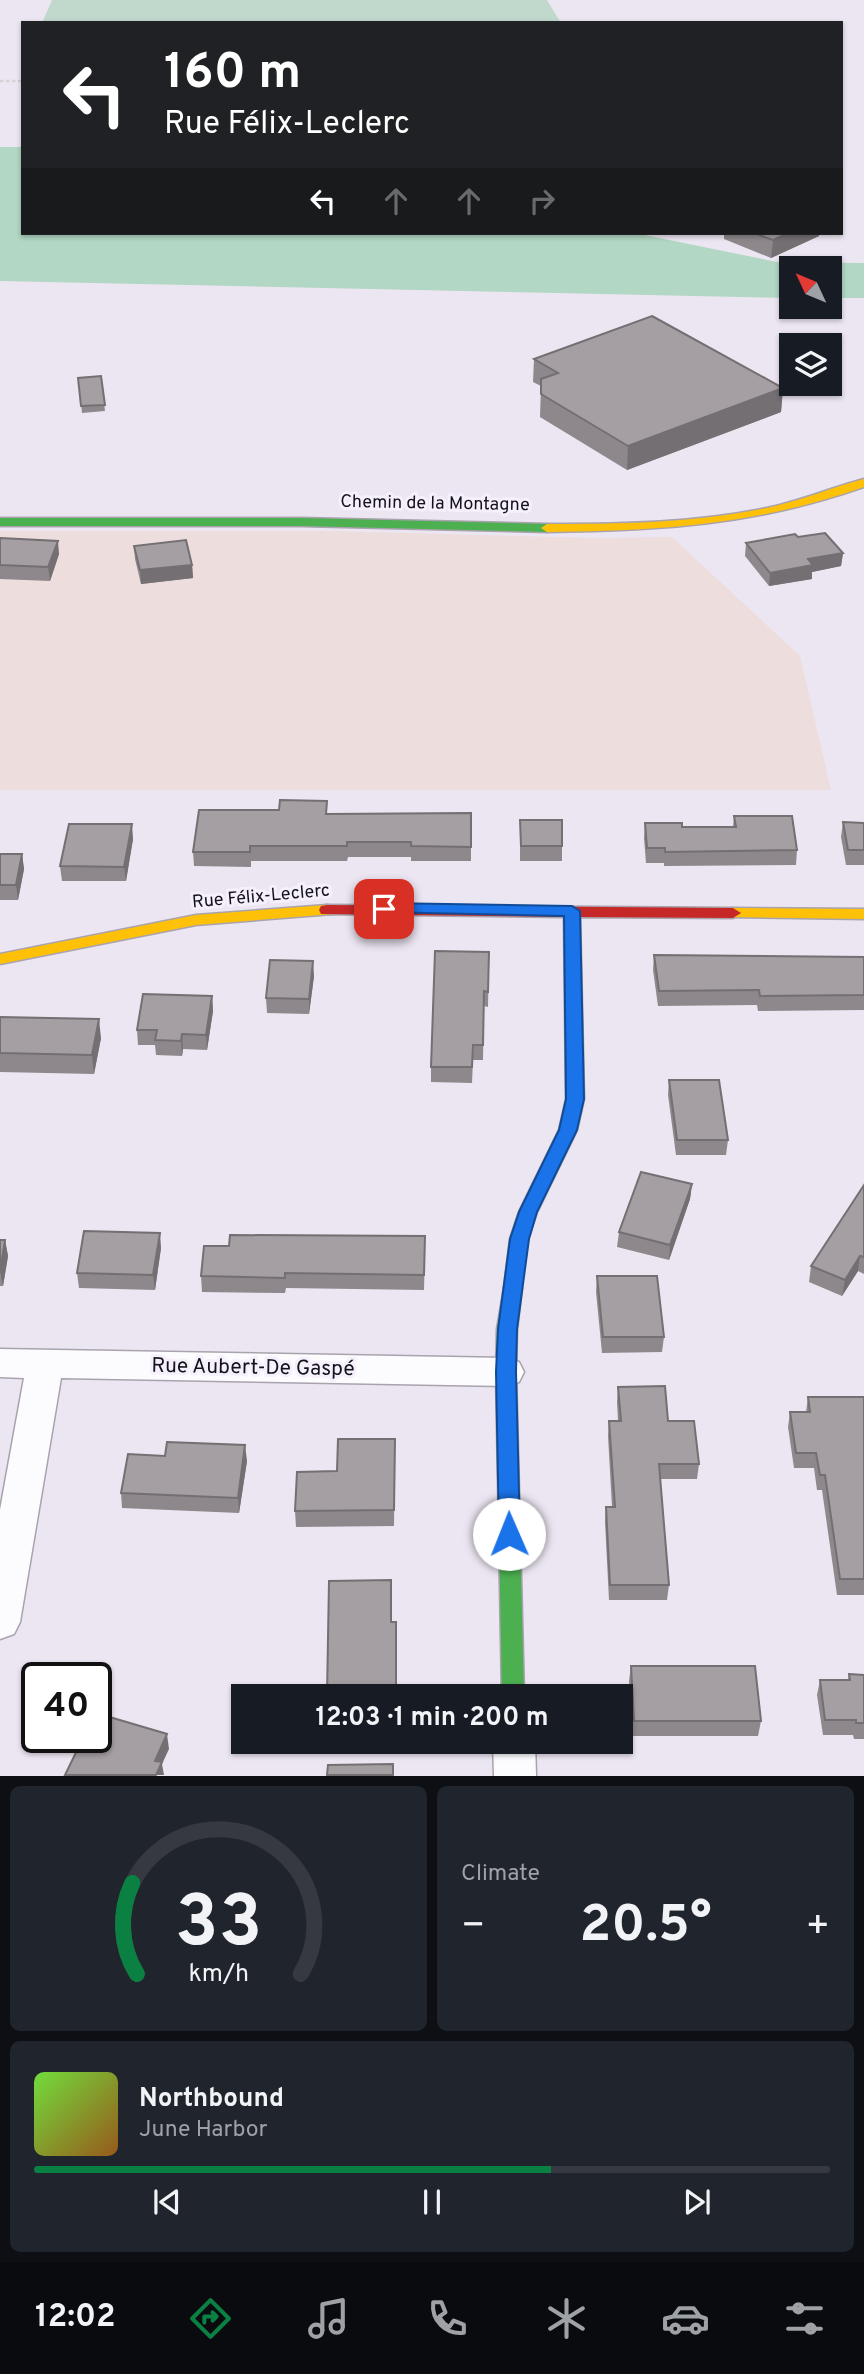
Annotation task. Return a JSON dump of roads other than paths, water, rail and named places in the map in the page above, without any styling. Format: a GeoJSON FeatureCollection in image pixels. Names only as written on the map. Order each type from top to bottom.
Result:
{"type":"FeatureCollection","features":[{"type":"Feature","properties":{"kind":"street","name":"Chemin de la Montagne"},"geometry":{"type":"LineString","coordinates":[[0,523],[273,521],[650,527],[749,516],[806,503],[864,483]]}},
{"type":"Feature","properties":{"kind":"street","name":"Rue Félix-Leclerc"},"geometry":{"type":"LineString","coordinates":[[0,959],[166,926],[227,917],[384,909],[864,915]]}},
{"type":"Feature","properties":{"kind":"street"},"geometry":{"type":"LineString","coordinates":[[513,1684],[506,1372],[508,1329],[519,1239],[528,1212],[568,1130],[575,1099],[572,911]]}},
{"type":"Feature","properties":{"kind":"street","name":"Rue Aubert-De Gaspé"},"geometry":{"type":"LineString","coordinates":[[0,1363],[506,1372]]}},
{"type":"Feature","properties":{"kind":"street"},"geometry":{"type":"LineString","coordinates":[[0,1622],[45,1364]]}},
{"type":"Feature","properties":{"kind":"street"},"geometry":{"type":"LineString","coordinates":[[514,1754],[515,1776]]}}]}
